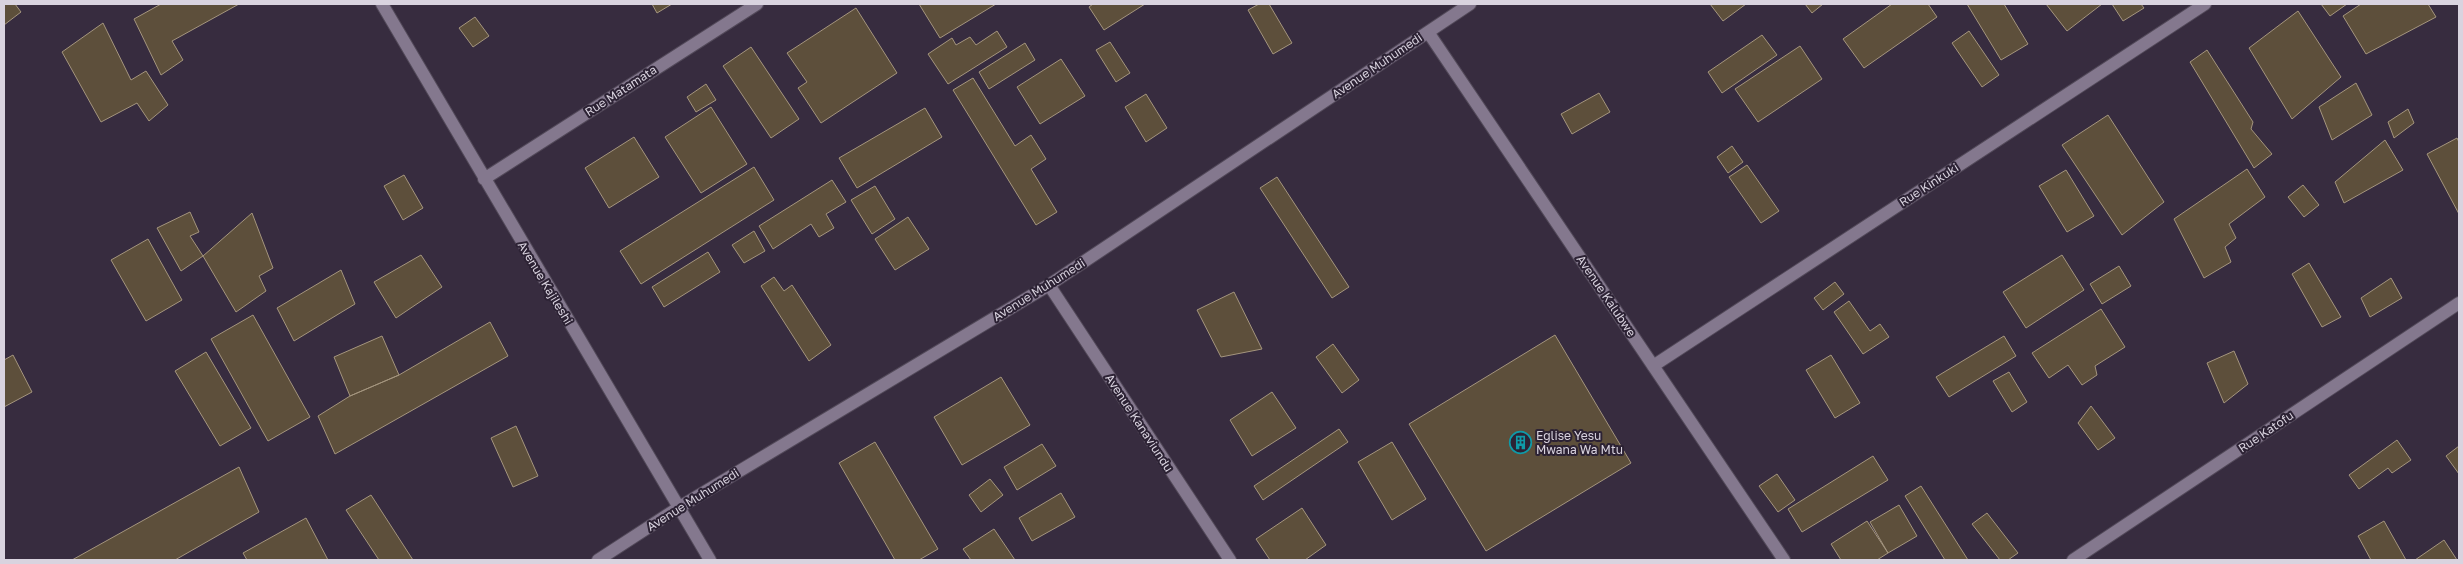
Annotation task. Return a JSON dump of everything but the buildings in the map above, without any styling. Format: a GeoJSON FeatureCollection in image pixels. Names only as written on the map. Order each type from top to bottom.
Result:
{"type":"FeatureCollection","features":[{"type":"Feature","properties":{"kind":"street","name":"Avenue Kajileshi"},"geometry":{"type":"LineString","coordinates":[[382,4],[710,560]]}},
{"type":"Feature","properties":{"kind":"street","name":"Rue Matamata"},"geometry":{"type":"LineString","coordinates":[[484,179],[757,4]]}},
{"type":"Feature","properties":{"kind":"street","name":"Avenue Muhumedi"},"geometry":{"type":"LineString","coordinates":[[598,560],[678,508],[1049,285],[1470,4]]}},
{"type":"Feature","properties":{"kind":"street","name":"Rue Kinkuki"},"geometry":{"type":"LineString","coordinates":[[1653,366],[2205,4]]}},
{"type":"Feature","properties":{"kind":"street","name":"Avenue Kalubwe"},"geometry":{"type":"LineString","coordinates":[[1428,32],[1784,560]]}},
{"type":"Feature","properties":{"kind":"street","name":"Avenue Kanaviundu"},"geometry":{"type":"LineString","coordinates":[[1049,285],[1230,560]]}},
{"type":"Feature","properties":{"kind":"street","name":"Rue Katofu"},"geometry":{"type":"LineString","coordinates":[[2073,560],[2459,303]]}},
{"type":"Feature","properties":{"kind":"place","name":"Eglise Yesu Mwana Wa Mtu"},"geometry":{"type":"Point","coordinates":[1520,443]}}]}
